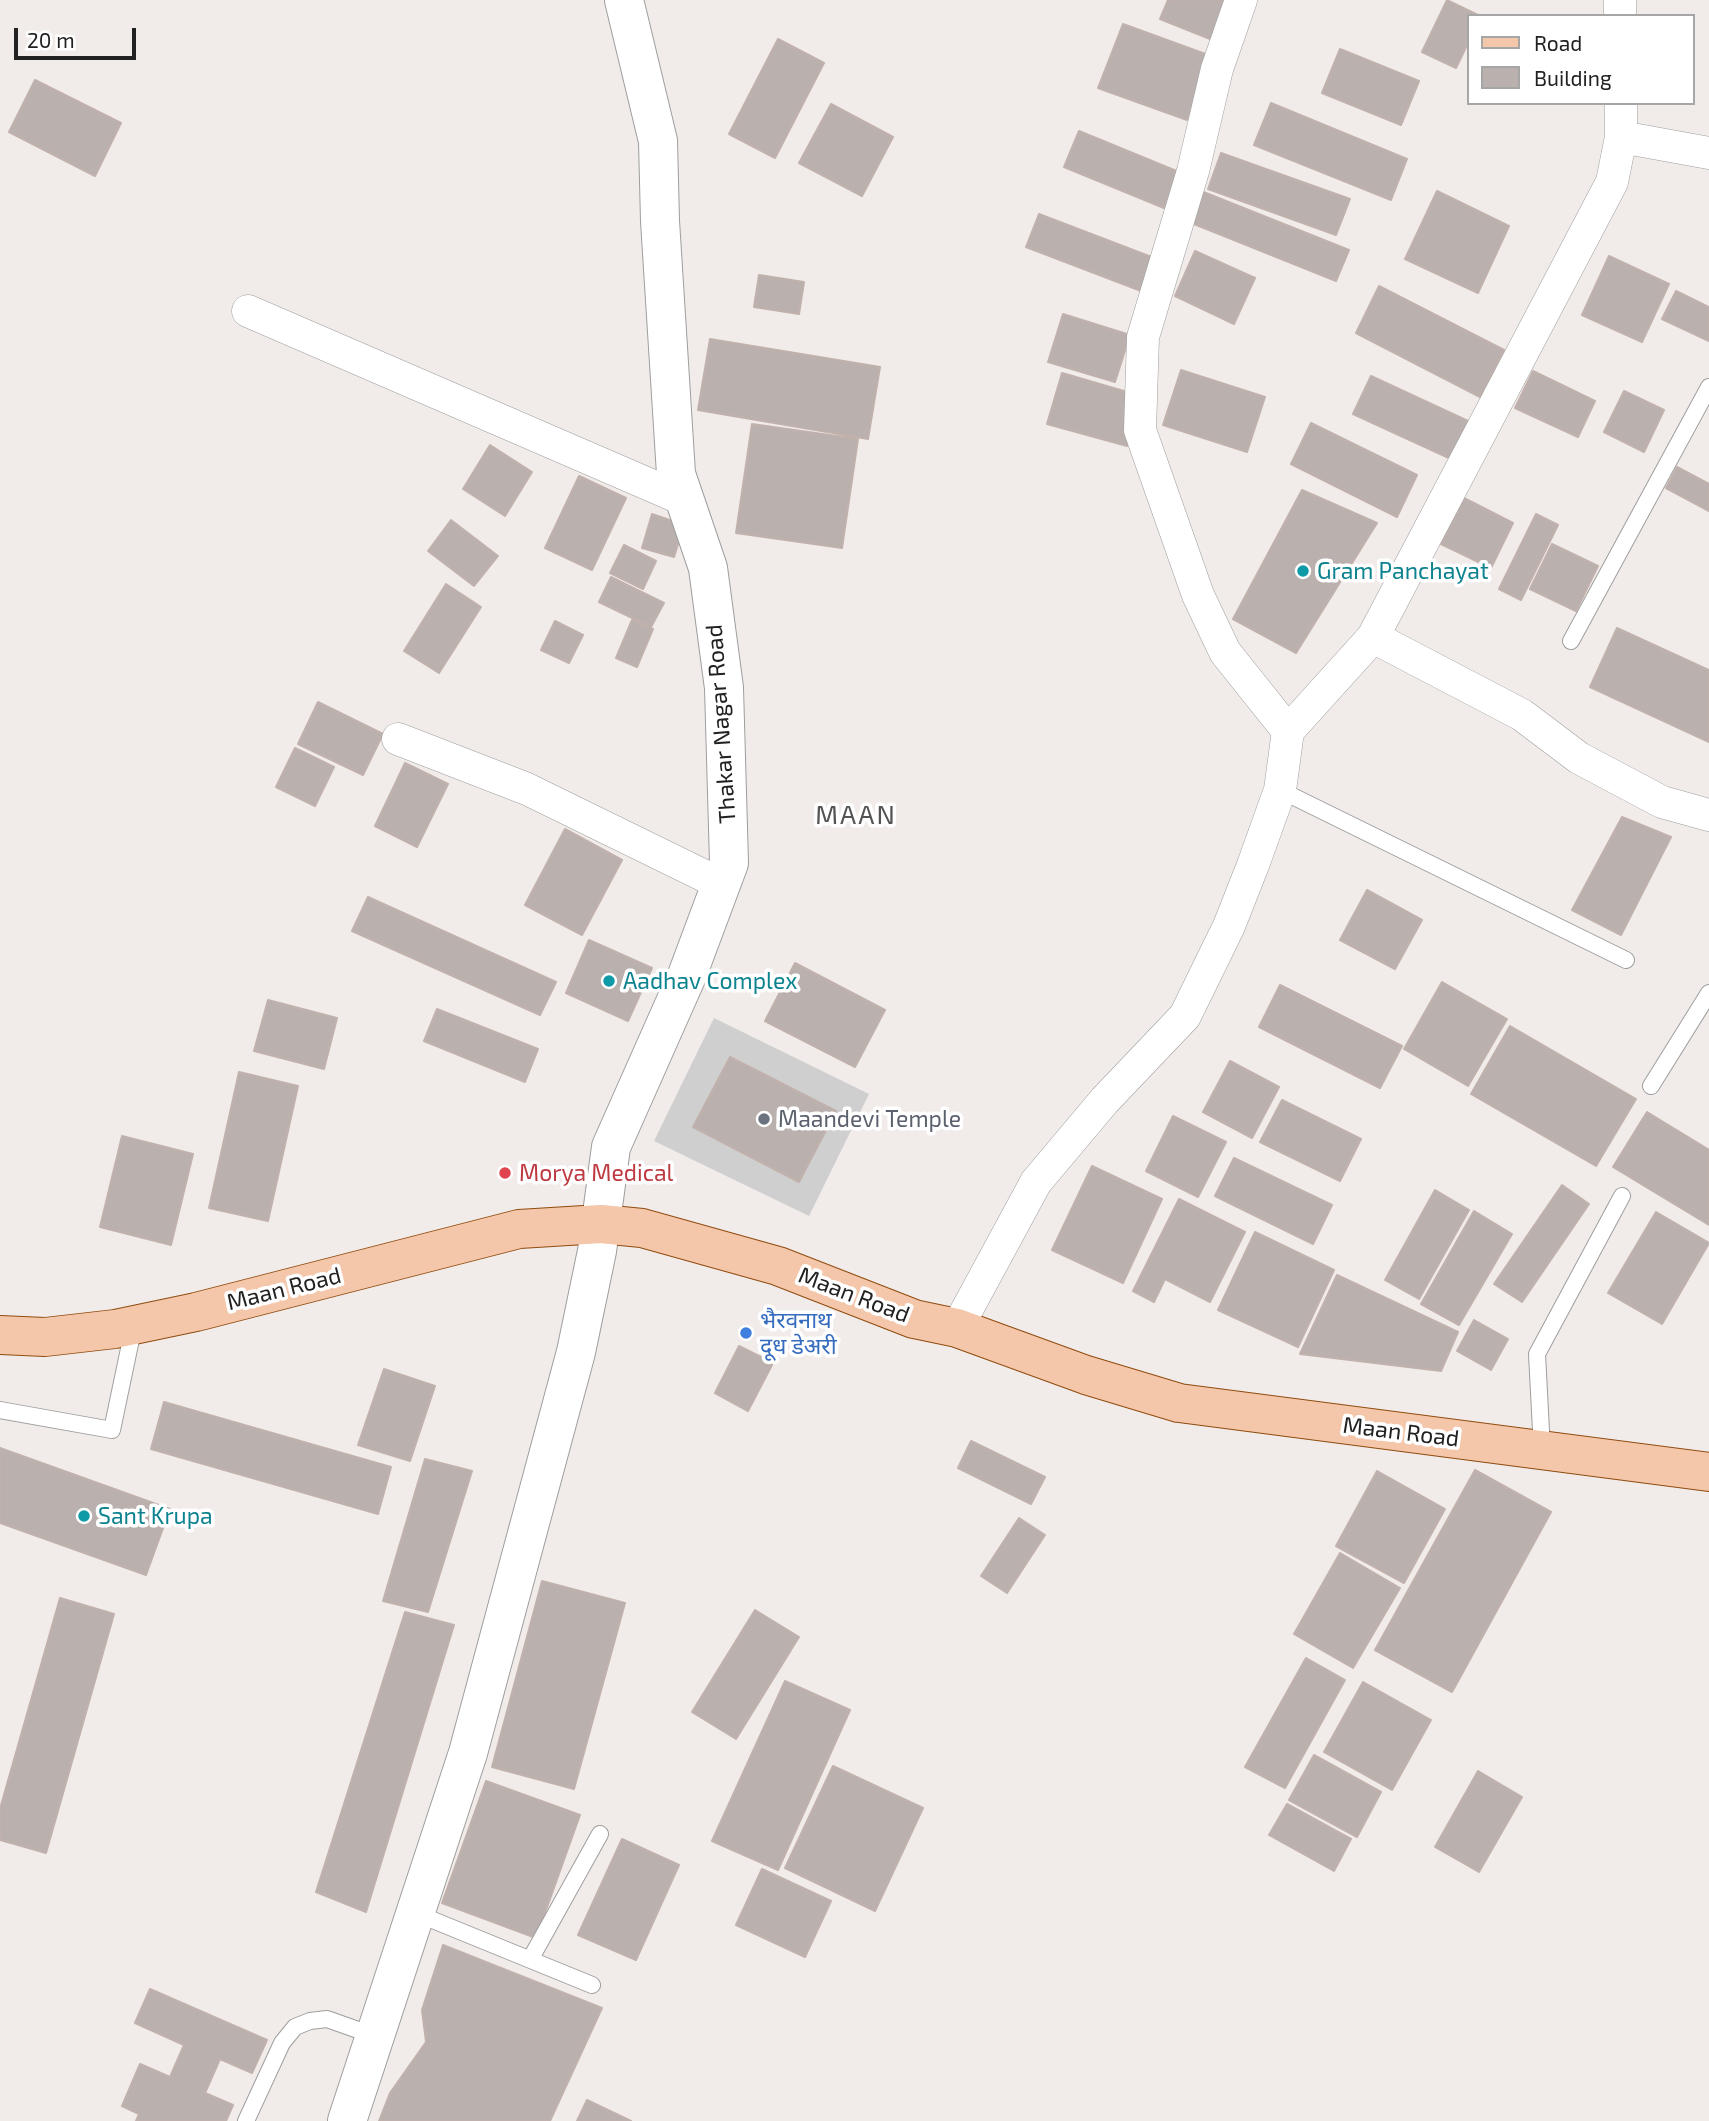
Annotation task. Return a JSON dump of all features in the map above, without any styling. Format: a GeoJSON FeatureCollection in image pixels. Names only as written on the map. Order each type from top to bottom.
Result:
{"type":"FeatureCollection","features":[{"type":"Feature","properties":{"kind":"main road","name":"Maan Road"},"geometry":{"type":"LineString","coordinates":[[0,1335],[45,1337],[134,1325],[196,1312],[519,1229],[601,1224],[642,1228],[778,1266],[914,1319],[957,1328],[1086,1375],[1179,1403],[1709,1472]]}},
{"type":"Feature","properties":{"kind":"street","name":"Thakar Nagar Road"},"geometry":{"type":"LineString","coordinates":[[347,2121],[418,1914],[468,1753],[576,1352],[601,1224],[611,1147],[676,1002],[729,863],[724,688],[708,568],[676,474],[660,221],[658,141],[624,0]]}},
{"type":"Feature","properties":{"kind":"street"},"geometry":{"type":"LineString","coordinates":[[1241,0],[1217,69],[1193,172],[1143,337],[1140,430],[1198,596],[1225,652],[1288,731]]}},
{"type":"Feature","properties":{"kind":"street"},"geometry":{"type":"LineString","coordinates":[[957,1328],[1036,1182],[1105,1100],[1185,1016],[1229,926],[1280,790],[1288,731],[1373,637],[1612,182],[1621,136],[1621,105]]}},
{"type":"Feature","properties":{"kind":"street"},"geometry":{"type":"LineString","coordinates":[[1621,136],[1709,153]]}},
{"type":"Feature","properties":{"kind":"street"},"geometry":{"type":"LineString","coordinates":[[248,311],[685,500]]}},
{"type":"Feature","properties":{"kind":"street"},"geometry":{"type":"LineString","coordinates":[[1373,637],[1522,715],[1579,758],[1662,802],[1709,815]]}},
{"type":"Feature","properties":{"kind":"street"},"geometry":{"type":"LineString","coordinates":[[398,738],[527,789],[721,884]]}},
{"type":"Feature","properties":{"kind":"lane"},"geometry":{"type":"LineString","coordinates":[[1570,641],[1709,387]]}},
{"type":"Feature","properties":{"kind":"lane"},"geometry":{"type":"LineString","coordinates":[[1280,790],[1626,960]]}},
{"type":"Feature","properties":{"kind":"lane"},"geometry":{"type":"LineString","coordinates":[[1651,1086],[1709,993]]}},
{"type":"Feature","properties":{"kind":"lane"},"geometry":{"type":"LineString","coordinates":[[1542,1450],[1537,1354],[1622,1196]]}},
{"type":"Feature","properties":{"kind":"lane"},"geometry":{"type":"LineString","coordinates":[[0,1410],[113,1430],[134,1325]]}},
{"type":"Feature","properties":{"kind":"lane"},"geometry":{"type":"LineString","coordinates":[[531,1958],[600,1834]]}},
{"type":"Feature","properties":{"kind":"lane"},"geometry":{"type":"LineString","coordinates":[[418,1914],[592,1985]]}},
{"type":"Feature","properties":{"kind":"lane"},"geometry":{"type":"LineString","coordinates":[[246,2121],[282,2043],[295,2027],[310,2021],[327,2020],[377,2037]]}},
{"type":"Feature","properties":{"kind":"shaded area"},"geometry":{"type":"Polygon","coordinates":[[[714,1018],[869,1094],[809,1216],[654,1141],[714,1018]]]}},
{"type":"Feature","properties":{"kind":"building"},"geometry":{"type":"Polygon","coordinates":[[[1168,0],[1231,0],[1215,41],[1160,19],[1168,0]]]}},
{"type":"Feature","properties":{"kind":"building"},"geometry":{"type":"Polygon","coordinates":[[[1447,0],[1476,14],[1468,14],[1468,43],[1456,68],[1422,52],[1447,0]]]}},
{"type":"Feature","properties":{"kind":"building"},"geometry":{"type":"Polygon","coordinates":[[[1123,24],[1211,56],[1187,120],[1098,88],[1123,24]]]}},
{"type":"Feature","properties":{"kind":"building"},"geometry":{"type":"Polygon","coordinates":[[[778,39],[824,63],[775,158],[729,134],[778,39]]]}},
{"type":"Feature","properties":{"kind":"building"},"geometry":{"type":"Polygon","coordinates":[[[1340,49],[1419,81],[1401,125],[1322,93],[1340,49]]]}},
{"type":"Feature","properties":{"kind":"building"},"geometry":{"type":"Polygon","coordinates":[[[35,80],[121,123],[95,176],[9,132],[35,80]]]}},
{"type":"Feature","properties":{"kind":"building"},"geometry":{"type":"Polygon","coordinates":[[[1271,103],[1407,159],[1391,200],[1254,145],[1271,103]]]}},
{"type":"Feature","properties":{"kind":"building"},"geometry":{"type":"Polygon","coordinates":[[[831,104],[893,137],[862,196],[799,163],[831,104]]]}},
{"type":"Feature","properties":{"kind":"building"},"geometry":{"type":"Polygon","coordinates":[[[1079,131],[1179,172],[1164,208],[1064,167],[1079,131]]]}},
{"type":"Feature","properties":{"kind":"building"},"geometry":{"type":"Polygon","coordinates":[[[1221,153],[1350,199],[1336,235],[1208,189],[1221,153]]]}},
{"type":"Feature","properties":{"kind":"building"},"geometry":{"type":"Polygon","coordinates":[[[1201,191],[1349,250],[1336,281],[1189,222],[1201,191]]]}},
{"type":"Feature","properties":{"kind":"building"},"geometry":{"type":"Polygon","coordinates":[[[1437,191],[1509,226],[1478,293],[1405,259],[1437,191]]]}},
{"type":"Feature","properties":{"kind":"building"},"geometry":{"type":"Polygon","coordinates":[[[1039,214],[1162,261],[1149,294],[1026,247],[1039,214]]]}},
{"type":"Feature","properties":{"kind":"building"},"geometry":{"type":"Polygon","coordinates":[[[1195,251],[1255,278],[1234,324],[1175,296],[1195,251]]]}},
{"type":"Feature","properties":{"kind":"building"},"geometry":{"type":"Polygon","coordinates":[[[1609,256],[1669,284],[1642,342],[1582,315],[1609,256]]]}},
{"type":"Feature","properties":{"kind":"building"},"geometry":{"type":"Polygon","coordinates":[[[759,275],[804,282],[799,314],[754,307],[759,275]]]}},
{"type":"Feature","properties":{"kind":"building"},"geometry":{"type":"Polygon","coordinates":[[[1379,286],[1504,350],[1480,397],[1356,333],[1379,286]]]}},
{"type":"Feature","properties":{"kind":"building"},"geometry":{"type":"Polygon","coordinates":[[[1676,291],[1709,307],[1709,341],[1662,319],[1676,291]]]}},
{"type":"Feature","properties":{"kind":"building"},"geometry":{"type":"Polygon","coordinates":[[[1063,314],[1130,335],[1115,382],[1048,362],[1063,314]]]}},
{"type":"Feature","properties":{"kind":"building"},"geometry":{"type":"Polygon","coordinates":[[[710,339],[880,367],[868,439],[698,410],[710,339]]]}},
{"type":"Feature","properties":{"kind":"building"},"geometry":{"type":"Polygon","coordinates":[[[1181,370],[1265,397],[1247,452],[1163,425],[1181,370]]]}},
{"type":"Feature","properties":{"kind":"building"},"geometry":{"type":"Polygon","coordinates":[[[1533,371],[1595,401],[1578,437],[1515,408],[1533,371]]]}},
{"type":"Feature","properties":{"kind":"building"},"geometry":{"type":"Polygon","coordinates":[[[1062,373],[1141,396],[1127,446],[1047,424],[1062,373]]]}},
{"type":"Feature","properties":{"kind":"building"},"geometry":{"type":"Polygon","coordinates":[[[1371,376],[1468,421],[1451,459],[1353,414],[1371,376]]]}},
{"type":"Feature","properties":{"kind":"building"},"geometry":{"type":"Polygon","coordinates":[[[1624,391],[1664,410],[1644,452],[1604,432],[1624,391]]]}},
{"type":"Feature","properties":{"kind":"building"},"geometry":{"type":"Polygon","coordinates":[[[1311,423],[1417,475],[1397,517],[1291,464],[1311,423]]]}},
{"type":"Feature","properties":{"kind":"building"},"geometry":{"type":"Polygon","coordinates":[[[752,424],[858,439],[842,548],[736,533],[752,424]]]}},
{"type":"Feature","properties":{"kind":"building"},"geometry":{"type":"Polygon","coordinates":[[[490,445],[532,472],[505,516],[463,489],[490,445]]]}},
{"type":"Feature","properties":{"kind":"building"},"geometry":{"type":"Polygon","coordinates":[[[1677,467],[1709,484],[1709,511],[1666,488],[1677,467]]]}},
{"type":"Feature","properties":{"kind":"building"},"geometry":{"type":"Polygon","coordinates":[[[579,476],[626,498],[592,570],[545,548],[579,476]]]}},
{"type":"Feature","properties":{"kind":"building","name":"Gram Panchayat"},"geometry":{"type":"Polygon","coordinates":[[[1302,490],[1377,523],[1296,653],[1233,619],[1302,490]]]}},
{"type":"Feature","properties":{"kind":"building"},"geometry":{"type":"Polygon","coordinates":[[[1464,498],[1513,523],[1491,568],[1441,544],[1464,498]]]}},
{"type":"Feature","properties":{"kind":"building"},"geometry":{"type":"Polygon","coordinates":[[[652,514],[684,525],[674,557],[642,548],[652,514]]]}},
{"type":"Feature","properties":{"kind":"building"},"geometry":{"type":"Polygon","coordinates":[[[1536,514],[1558,525],[1521,600],[1499,589],[1536,514]]]}},
{"type":"Feature","properties":{"kind":"building"},"geometry":{"type":"Polygon","coordinates":[[[451,520],[498,556],[474,586],[428,551],[451,520]]]}},
{"type":"Feature","properties":{"kind":"building"},"geometry":{"type":"Polygon","coordinates":[[[1552,544],[1598,566],[1576,611],[1530,589],[1552,544]]]}},
{"type":"Feature","properties":{"kind":"building"},"geometry":{"type":"Polygon","coordinates":[[[624,545],[656,561],[643,589],[610,573],[624,545]]]}},
{"type":"Feature","properties":{"kind":"building"},"geometry":{"type":"Polygon","coordinates":[[[611,577],[664,603],[651,627],[599,602],[611,577]]]}},
{"type":"Feature","properties":{"kind":"building"},"geometry":{"type":"Polygon","coordinates":[[[446,584],[481,607],[439,673],[404,651],[446,584]]]}},
{"type":"Feature","properties":{"kind":"building"},"geometry":{"type":"Polygon","coordinates":[[[632,620],[653,629],[637,667],[616,658],[632,620]]]}},
{"type":"Feature","properties":{"kind":"building"},"geometry":{"type":"Polygon","coordinates":[[[555,621],[583,635],[569,663],[541,650],[555,621]]]}},
{"type":"Feature","properties":{"kind":"building"},"geometry":{"type":"Polygon","coordinates":[[[1617,628],[1709,670],[1709,742],[1590,687],[1617,628]]]}},
{"type":"Feature","properties":{"kind":"building"},"geometry":{"type":"Polygon","coordinates":[[[318,702],[383,734],[363,775],[298,744],[318,702]]]}},
{"type":"Feature","properties":{"kind":"building"},"geometry":{"type":"Polygon","coordinates":[[[295,748],[334,767],[315,806],[276,787],[295,748]]]}},
{"type":"Feature","properties":{"kind":"building"},"geometry":{"type":"Polygon","coordinates":[[[405,763],[448,784],[417,847],[375,826],[405,763]]]}},
{"type":"Feature","properties":{"kind":"building"},"geometry":{"type":"Polygon","coordinates":[[[1622,817],[1671,837],[1621,935],[1572,910],[1622,817]]]}},
{"type":"Feature","properties":{"kind":"building"},"geometry":{"type":"Polygon","coordinates":[[[565,829],[622,860],[582,935],[525,905],[565,829]]]}},
{"type":"Feature","properties":{"kind":"building"},"geometry":{"type":"Polygon","coordinates":[[[1367,890],[1422,920],[1395,969],[1340,940],[1367,890]]]}},
{"type":"Feature","properties":{"kind":"building"},"geometry":{"type":"Polygon","coordinates":[[[368,897],[556,982],[540,1015],[352,931],[368,897]]]}},
{"type":"Feature","properties":{"kind":"building","name":"Aadhav Complex"},"geometry":{"type":"Polygon","coordinates":[[[589,940],[652,968],[628,1021],[566,993],[589,940]]]}},
{"type":"Feature","properties":{"kind":"building"},"geometry":{"type":"Polygon","coordinates":[[[795,963],[885,1010],[855,1067],[765,1021],[795,963]]]}},
{"type":"Feature","properties":{"kind":"building"},"geometry":{"type":"Polygon","coordinates":[[[1442,982],[1507,1019],[1468,1086],[1404,1049],[1442,982]]]}},
{"type":"Feature","properties":{"kind":"building"},"geometry":{"type":"Polygon","coordinates":[[[1280,985],[1402,1046],[1380,1088],[1259,1027],[1280,985]]]}},
{"type":"Feature","properties":{"kind":"building"},"geometry":{"type":"Polygon","coordinates":[[[268,1000],[337,1018],[324,1069],[254,1051],[268,1000]]]}},
{"type":"Feature","properties":{"kind":"building"},"geometry":{"type":"Polygon","coordinates":[[[437,1009],[538,1049],[525,1082],[424,1041],[437,1009]]]}},
{"type":"Feature","properties":{"kind":"building"},"geometry":{"type":"Polygon","coordinates":[[[1510,1026],[1636,1099],[1596,1166],[1471,1094],[1510,1026]]]}},
{"type":"Feature","properties":{"kind":"building","name":"Maandevi Temple"},"geometry":{"type":"Polygon","coordinates":[[[730,1057],[836,1111],[799,1182],[693,1127],[730,1057]]]}},
{"type":"Feature","properties":{"kind":"building"},"geometry":{"type":"Polygon","coordinates":[[[1230,1061],[1279,1087],[1252,1138],[1203,1112],[1230,1061]]]}},
{"type":"Feature","properties":{"kind":"building"},"geometry":{"type":"Polygon","coordinates":[[[239,1072],[298,1086],[268,1221],[209,1208],[239,1072]]]}},
{"type":"Feature","properties":{"kind":"building"},"geometry":{"type":"Polygon","coordinates":[[[1282,1100],[1361,1139],[1340,1181],[1260,1142],[1282,1100]]]}},
{"type":"Feature","properties":{"kind":"building"},"geometry":{"type":"Polygon","coordinates":[[[1647,1112],[1709,1150],[1709,1225],[1613,1167],[1647,1112]]]}},
{"type":"Feature","properties":{"kind":"building"},"geometry":{"type":"Polygon","coordinates":[[[1173,1116],[1226,1142],[1198,1197],[1146,1171],[1173,1116]]]}},
{"type":"Feature","properties":{"kind":"building"},"geometry":{"type":"Polygon","coordinates":[[[122,1136],[193,1154],[171,1245],[100,1227],[122,1136]]]}},
{"type":"Feature","properties":{"kind":"building"},"geometry":{"type":"Polygon","coordinates":[[[1234,1158],[1332,1205],[1313,1244],[1215,1196],[1234,1158]]]}},
{"type":"Feature","properties":{"kind":"building"},"geometry":{"type":"Polygon","coordinates":[[[1092,1166],[1162,1199],[1123,1283],[1052,1250],[1092,1166]]]}},
{"type":"Feature","properties":{"kind":"building"},"geometry":{"type":"Polygon","coordinates":[[[1562,1185],[1589,1204],[1522,1302],[1494,1284],[1562,1185]]]}},
{"type":"Feature","properties":{"kind":"building"},"geometry":{"type":"Polygon","coordinates":[[[1435,1190],[1469,1210],[1419,1299],[1385,1280],[1435,1190]]]}},
{"type":"Feature","properties":{"kind":"building"},"geometry":{"type":"Polygon","coordinates":[[[1179,1199],[1245,1232],[1210,1302],[1165,1279],[1154,1302],[1133,1291],[1179,1199]]]}},
{"type":"Feature","properties":{"kind":"building"},"geometry":{"type":"Polygon","coordinates":[[[1474,1211],[1512,1234],[1459,1325],[1421,1304],[1474,1211]]]}},
{"type":"Feature","properties":{"kind":"building"},"geometry":{"type":"Polygon","coordinates":[[[1656,1212],[1709,1243],[1662,1324],[1608,1293],[1656,1212]]]}},
{"type":"Feature","properties":{"kind":"building"},"geometry":{"type":"Polygon","coordinates":[[[1255,1232],[1334,1270],[1298,1347],[1218,1310],[1255,1232]]]}},
{"type":"Feature","properties":{"kind":"building"},"geometry":{"type":"Polygon","coordinates":[[[1337,1275],[1458,1332],[1441,1371],[1300,1354],[1337,1275]]]}},
{"type":"Feature","properties":{"kind":"building"},"geometry":{"type":"Polygon","coordinates":[[[1474,1320],[1508,1339],[1491,1370],[1457,1351],[1474,1320]]]}},
{"type":"Feature","properties":{"kind":"building"},"geometry":{"type":"Polygon","coordinates":[[[739,1346],[773,1363],[748,1411],[715,1393],[739,1346]]]}},
{"type":"Feature","properties":{"kind":"building"},"geometry":{"type":"Polygon","coordinates":[[[384,1369],[435,1386],[410,1461],[358,1445],[384,1369]]]}},
{"type":"Feature","properties":{"kind":"building"},"geometry":{"type":"Polygon","coordinates":[[[164,1402],[391,1467],[378,1514],[151,1449],[164,1402]]]}},
{"type":"Feature","properties":{"kind":"building"},"geometry":{"type":"Polygon","coordinates":[[[971,1441],[1045,1477],[1031,1504],[958,1468],[971,1441]]]}},
{"type":"Feature","properties":{"kind":"building","name":"Sant Krupa"},"geometry":{"type":"Polygon","coordinates":[[[0,1448],[170,1509],[146,1575],[0,1523],[0,1448]]]}},
{"type":"Feature","properties":{"kind":"building"},"geometry":{"type":"Polygon","coordinates":[[[425,1459],[472,1471],[428,1612],[383,1601],[425,1459]]]}},
{"type":"Feature","properties":{"kind":"building"},"geometry":{"type":"Polygon","coordinates":[[[1475,1470],[1551,1512],[1452,1692],[1375,1650],[1475,1470]]]}},
{"type":"Feature","properties":{"kind":"building"},"geometry":{"type":"Polygon","coordinates":[[[1377,1471],[1445,1509],[1404,1583],[1336,1546],[1377,1471]]]}},
{"type":"Feature","properties":{"kind":"building"},"geometry":{"type":"Polygon","coordinates":[[[1019,1518],[1045,1535],[1007,1593],[981,1576],[1019,1518]]]}},
{"type":"Feature","properties":{"kind":"building"},"geometry":{"type":"Polygon","coordinates":[[[1340,1553],[1400,1588],[1353,1668],[1294,1634],[1340,1553]]]}},
{"type":"Feature","properties":{"kind":"building"},"geometry":{"type":"Polygon","coordinates":[[[542,1581],[625,1603],[574,1789],[492,1767],[542,1581]]]}},
{"type":"Feature","properties":{"kind":"building"},"geometry":{"type":"Polygon","coordinates":[[[60,1598],[114,1614],[46,1853],[0,1840],[0,1809],[60,1598]]]}},
{"type":"Feature","properties":{"kind":"building"},"geometry":{"type":"Polygon","coordinates":[[[755,1610],[799,1637],[736,1739],[692,1712],[755,1610]]]}},
{"type":"Feature","properties":{"kind":"building"},"geometry":{"type":"Polygon","coordinates":[[[405,1612],[454,1625],[366,1912],[316,1892],[405,1612]]]}},
{"type":"Feature","properties":{"kind":"building"},"geometry":{"type":"Polygon","coordinates":[[[1306,1658],[1345,1680],[1285,1788],[1245,1767],[1306,1658]]]}},
{"type":"Feature","properties":{"kind":"building"},"geometry":{"type":"Polygon","coordinates":[[[785,1681],[850,1710],[778,1870],[712,1841],[785,1681]]]}},
{"type":"Feature","properties":{"kind":"building"},"geometry":{"type":"Polygon","coordinates":[[[1363,1682],[1431,1720],[1392,1790],[1324,1752],[1363,1682]]]}},
{"type":"Feature","properties":{"kind":"building"},"geometry":{"type":"Polygon","coordinates":[[[1314,1755],[1381,1792],[1357,1837],[1289,1800],[1314,1755]]]}},
{"type":"Feature","properties":{"kind":"building"},"geometry":{"type":"Polygon","coordinates":[[[833,1766],[923,1808],[875,1911],[785,1868],[833,1766]]]}},
{"type":"Feature","properties":{"kind":"building"},"geometry":{"type":"Polygon","coordinates":[[[1478,1771],[1522,1797],[1479,1872],[1435,1847],[1478,1771]]]}},
{"type":"Feature","properties":{"kind":"building"},"geometry":{"type":"Polygon","coordinates":[[[486,1781],[580,1815],[536,1938],[442,1903],[486,1781]]]}},
{"type":"Feature","properties":{"kind":"building"},"geometry":{"type":"Polygon","coordinates":[[[1287,1804],[1351,1839],[1334,1871],[1269,1835],[1287,1804]]]}},
{"type":"Feature","properties":{"kind":"building"},"geometry":{"type":"Polygon","coordinates":[[[622,1839],[679,1865],[636,1960],[578,1935],[622,1839]]]}},
{"type":"Feature","properties":{"kind":"building"},"geometry":{"type":"Polygon","coordinates":[[[762,1869],[831,1901],[805,1957],[736,1925],[762,1869]]]}},
{"type":"Feature","properties":{"kind":"building"},"geometry":{"type":"Polygon","coordinates":[[[443,1945],[602,2008],[550,2121],[379,2121],[390,2093],[426,2042],[422,2010],[443,1945]]]}},
{"type":"Feature","properties":{"kind":"building"},"geometry":{"type":"Polygon","coordinates":[[[150,1989],[267,2040],[252,2073],[220,2059],[205,2093],[233,2105],[226,2121],[136,2121],[139,2114],[122,2106],[140,2064],[170,2077],[184,2045],[135,2023],[150,1989]]]}},
{"type":"Feature","properties":{"kind":"building"},"geometry":{"type":"Polygon","coordinates":[[[587,2100],[631,2121],[577,2121],[587,2100]]]}},
{"type":"Feature","properties":{"kind":"place","name":"Gram Panchayat"},"geometry":{"type":"Point","coordinates":[1303,571]}},
{"type":"Feature","properties":{"kind":"place","name":"Aadhav Complex"},"geometry":{"type":"Point","coordinates":[609,981]}},
{"type":"Feature","properties":{"kind":"place","name":"Maandevi Temple"},"geometry":{"type":"Point","coordinates":[764,1119]}},
{"type":"Feature","properties":{"kind":"place","name":"Morya Medical"},"geometry":{"type":"Point","coordinates":[505,1173]}},
{"type":"Feature","properties":{"kind":"place","name":"भैरवनाथ दूध डेअरी"},"geometry":{"type":"Point","coordinates":[746,1333]}},
{"type":"Feature","properties":{"kind":"place","name":"Sant Krupa"},"geometry":{"type":"Point","coordinates":[84,1516]}},
{"type":"Feature","properties":{"kind":"district","name":"MAAN"},"geometry":{"type":"Point","coordinates":[856,815]}}]}
